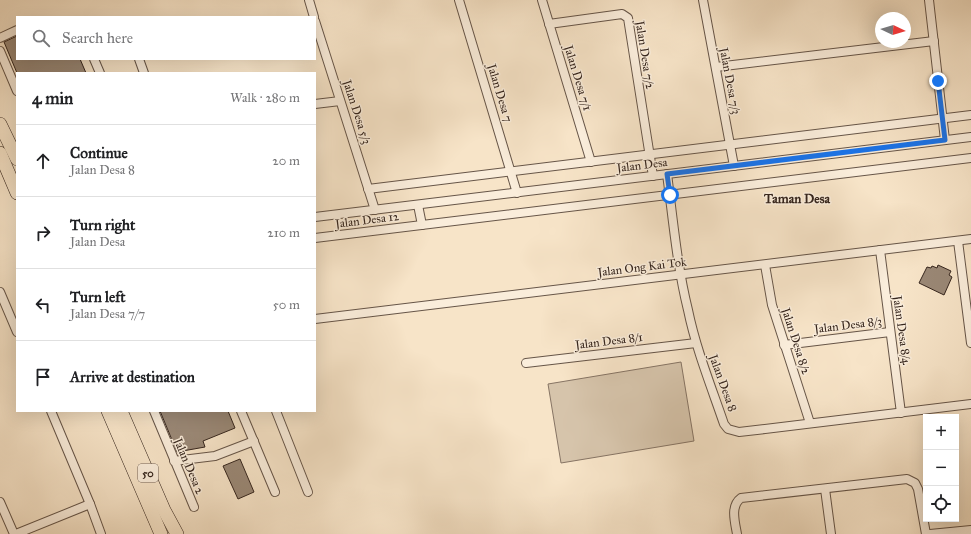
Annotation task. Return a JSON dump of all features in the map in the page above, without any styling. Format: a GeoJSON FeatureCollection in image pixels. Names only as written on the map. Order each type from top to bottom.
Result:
{"type":"FeatureCollection","features":[{"type":"Feature","properties":{"kind":"highway"},"geometry":{"type":"LineString","coordinates":[[0,124],[16,157]]}},
{"type":"Feature","properties":{"kind":"highway"},"geometry":{"type":"LineString","coordinates":[[0,153],[16,191]]}},
{"type":"Feature","properties":{"kind":"highway","name":"50"},"geometry":{"type":"LineString","coordinates":[[108,412],[161,534]]}},
{"type":"Feature","properties":{"kind":"highway","name":"50"},"geometry":{"type":"LineString","coordinates":[[121,412],[164,510],[177,534]]}},
{"type":"Feature","properties":{"kind":"street"},"geometry":{"type":"LineString","coordinates":[[309,0],[314,16]]}},
{"type":"Feature","properties":{"kind":"street","name":"Jalan Desa 7"},"geometry":{"type":"LineString","coordinates":[[459,0],[517,192]]}},
{"type":"Feature","properties":{"kind":"street","name":"Jalan Desa 7/1"},"geometry":{"type":"LineString","coordinates":[[542,0],[591,162]]}},
{"type":"Feature","properties":{"kind":"street","name":"Jalan Desa 7/3"},"geometry":{"type":"LineString","coordinates":[[703,0],[734,166]]}},
{"type":"Feature","properties":{"kind":"street"},"geometry":{"type":"LineString","coordinates":[[929,0],[945,140]]}},
{"type":"Feature","properties":{"kind":"street","name":"Jalan Desa 7/2"},"geometry":{"type":"LineString","coordinates":[[549,24],[622,14],[628,18],[653,176]]}},
{"type":"Feature","properties":{"kind":"street","name":"Jalan Desa 5/3"},"geometry":{"type":"LineString","coordinates":[[316,24],[375,210]]}},
{"type":"Feature","properties":{"kind":"street"},"geometry":{"type":"LineString","coordinates":[[0,38],[16,30]]}},
{"type":"Feature","properties":{"kind":"street"},"geometry":{"type":"LineString","coordinates":[[716,67],[934,41]]}},
{"type":"Feature","properties":{"kind":"street"},"geometry":{"type":"LineString","coordinates":[[0,51],[16,89]]}},
{"type":"Feature","properties":{"kind":"street"},"geometry":{"type":"LineString","coordinates":[[94,60],[100,72]]}},
{"type":"Feature","properties":{"kind":"street"},"geometry":{"type":"LineString","coordinates":[[138,60],[144,72]]}},
{"type":"Feature","properties":{"kind":"street"},"geometry":{"type":"LineString","coordinates":[[316,104],[340,101]]}},
{"type":"Feature","properties":{"kind":"street"},"geometry":{"type":"LineString","coordinates":[[730,144],[971,115]]}},
{"type":"Feature","properties":{"kind":"street","name":"Jalan Desa"},"geometry":{"type":"LineString","coordinates":[[316,218],[971,137]]}},
{"type":"Feature","properties":{"kind":"street","name":"Jalan Desa"},"geometry":{"type":"LineString","coordinates":[[368,189],[730,144]]}},
{"type":"Feature","properties":{"kind":"street"},"geometry":{"type":"LineString","coordinates":[[418,205],[422,225],[971,158]]}},
{"type":"Feature","properties":{"kind":"street","name":"Jalan Desa 8"},"geometry":{"type":"LineString","coordinates":[[667,174],[681,275],[696,343],[724,424],[728,429],[739,432],[971,404]]}},
{"type":"Feature","properties":{"kind":"street","name":"Jalan Desa 12"},"geometry":{"type":"LineString","coordinates":[[316,238],[422,225]]}},
{"type":"Feature","properties":{"kind":"street","name":"Jalan Ong Kai Tok"},"geometry":{"type":"LineString","coordinates":[[316,319],[971,239]]}},
{"type":"Feature","properties":{"kind":"street"},"geometry":{"type":"LineString","coordinates":[[958,241],[971,342]]}},
{"type":"Feature","properties":{"kind":"street","name":"Jalan Desa 8/4"},"geometry":{"type":"LineString","coordinates":[[880,250],[901,413]]}},
{"type":"Feature","properties":{"kind":"street","name":"Jalan Desa 8/2"},"geometry":{"type":"LineString","coordinates":[[765,264],[772,305],[810,423]]}},
{"type":"Feature","properties":{"kind":"street"},"geometry":{"type":"LineString","coordinates":[[0,292],[16,330]]}},
{"type":"Feature","properties":{"kind":"street","name":"Jalan Desa 8/3"},"geometry":{"type":"LineString","coordinates":[[784,345],[890,332]]}},
{"type":"Feature","properties":{"kind":"street","name":"Jalan Desa 8/1"},"geometry":{"type":"LineString","coordinates":[[526,363],[696,343]]}},
{"type":"Feature","properties":{"kind":"street"},"geometry":{"type":"LineString","coordinates":[[51,412],[101,534]]}},
{"type":"Feature","properties":{"kind":"street","name":"Jalan Desa 2"},"geometry":{"type":"LineString","coordinates":[[154,412],[194,507]]}},
{"type":"Feature","properties":{"kind":"street"},"geometry":{"type":"LineString","coordinates":[[241,412],[275,492]]}},
{"type":"Feature","properties":{"kind":"street"},"geometry":{"type":"LineString","coordinates":[[276,412],[308,492]]}},
{"type":"Feature","properties":{"kind":"street"},"geometry":{"type":"LineString","coordinates":[[174,461],[215,456],[254,441]]}},
{"type":"Feature","properties":{"kind":"street"},"geometry":{"type":"LineString","coordinates":[[737,534],[734,509],[736,502],[741,498],[907,479],[915,483],[918,489],[926,534]]}},
{"type":"Feature","properties":{"kind":"street"},"geometry":{"type":"LineString","coordinates":[[825,489],[831,534]]}},
{"type":"Feature","properties":{"kind":"street"},"geometry":{"type":"LineString","coordinates":[[0,502],[15,534],[90,504]]}},
{"type":"Feature","properties":{"kind":"street"},"geometry":{"type":"LineString","coordinates":[[930,534],[971,530]]}},
{"type":"Feature","properties":{"kind":"shaded area"},"geometry":{"type":"Polygon","coordinates":[[[681,362],[694,441],[561,463],[548,384],[681,362]]]}},
{"type":"Feature","properties":{"kind":"building"},"geometry":{"type":"Polygon","coordinates":[[[16,36],[16,60],[80,60],[86,72],[17,72],[4,42],[16,36]]]}},
{"type":"Feature","properties":{"kind":"building"},"geometry":{"type":"Polygon","coordinates":[[[938,265],[951,271],[949,275],[952,277],[944,295],[919,283],[927,267],[931,268],[932,266],[937,268],[938,265]]]}},
{"type":"Feature","properties":{"kind":"building"},"geometry":{"type":"Polygon","coordinates":[[[160,412],[228,412],[235,428],[203,441],[205,447],[177,452],[160,412]]]}},
{"type":"Feature","properties":{"kind":"building"},"geometry":{"type":"Polygon","coordinates":[[[240,459],[254,492],[238,499],[223,466],[240,459]]]}},
{"type":"Feature","properties":{"kind":"district","name":"Taman Desa"},"geometry":{"type":"Point","coordinates":[797,198]}},
{"type":"Feature","properties":{"kind":"route"},"geometry":{"type":"LineString","coordinates":[[670,195],[667,174],[945,140],[938,81]]}}]}
